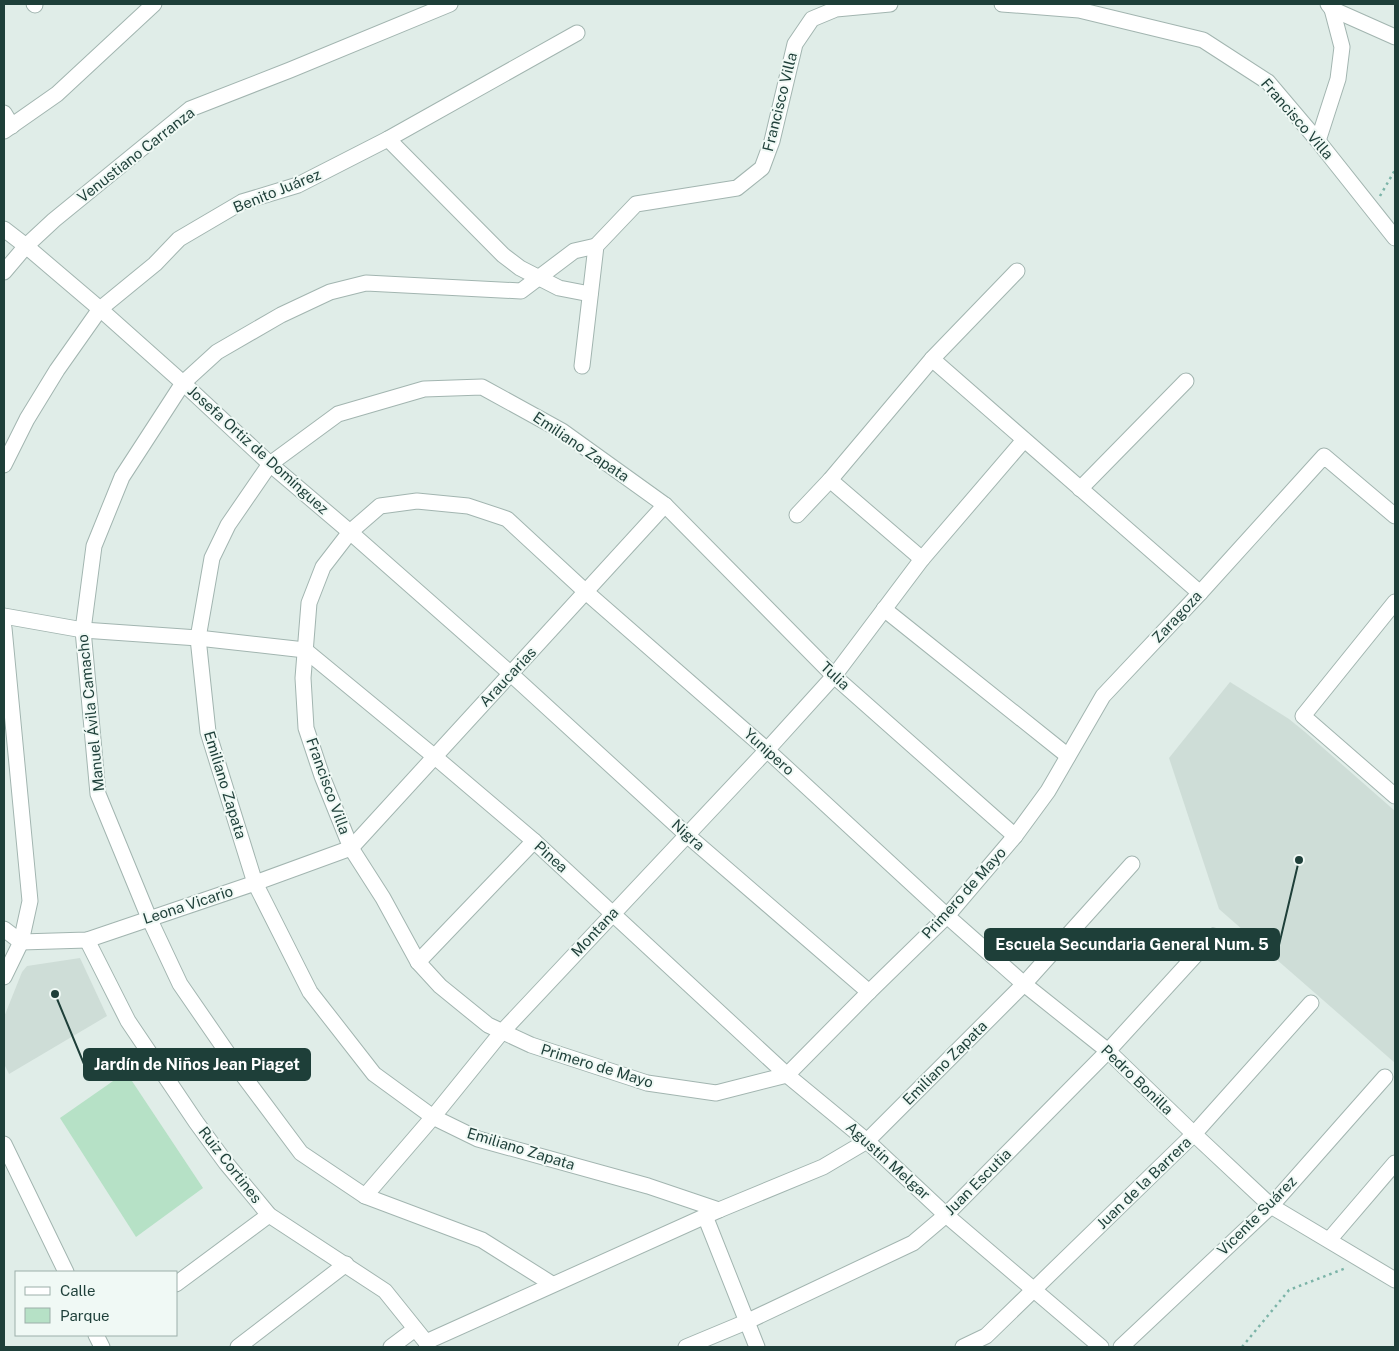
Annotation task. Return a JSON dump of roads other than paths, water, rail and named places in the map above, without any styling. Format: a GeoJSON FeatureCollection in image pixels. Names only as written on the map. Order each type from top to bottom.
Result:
{"type":"FeatureCollection","features":[{"type":"Feature","properties":{"kind":"street"},"geometry":{"type":"LineString","coordinates":[[7,123],[58,94],[154,4]]}},
{"type":"Feature","properties":{"kind":"street","name":"Venustiano Carranza"},"geometry":{"type":"LineString","coordinates":[[4,272],[26,246],[54,220],[190,109],[450,4]]}},
{"type":"Feature","properties":{"kind":"street","name":"Francisco Villa"},"geometry":{"type":"LineString","coordinates":[[596,246],[636,204],[737,188],[762,168],[772,141],[795,44],[812,19],[836,9],[890,4]]}},
{"type":"Feature","properties":{"kind":"street","name":"Francisco Villa"},"geometry":{"type":"LineString","coordinates":[[1002,4],[1075,7],[1203,40],[1268,82],[1318,141],[1395,238]]}},
{"type":"Feature","properties":{"kind":"street"},"geometry":{"type":"LineString","coordinates":[[1330,6],[1395,36]]}},
{"type":"Feature","properties":{"kind":"street"},"geometry":{"type":"LineString","coordinates":[[1318,141],[1338,79],[1342,47],[1330,6]]}},
{"type":"Feature","properties":{"kind":"street","name":"Benito Juárez"},"geometry":{"type":"LineString","coordinates":[[4,465],[27,419],[57,370],[100,309],[155,264],[180,239],[242,202],[298,186],[388,139],[577,34]]}},
{"type":"Feature","properties":{"kind":"street"},"geometry":{"type":"LineString","coordinates":[[388,139],[503,255],[539,278],[559,288],[590,294]]}},
{"type":"Feature","properties":{"kind":"street","name":"Josefa Ortiz de Domínguez"},"geometry":{"type":"LineString","coordinates":[[4,229],[100,309],[270,464],[511,674]]}},
{"type":"Feature","properties":{"kind":"street"},"geometry":{"type":"LineString","coordinates":[[582,366],[596,246]]}},
{"type":"Feature","properties":{"kind":"street","name":"Manuel Ávila Camacho"},"geometry":{"type":"LineString","coordinates":[[552,1284],[482,1240],[365,1196],[301,1152],[242,1074],[180,984],[149,918],[98,794],[83,630],[94,546],[122,477],[183,383],[217,352],[281,315],[330,292],[366,283],[521,291],[574,251],[596,246]]}},
{"type":"Feature","properties":{"kind":"street"},"geometry":{"type":"LineString","coordinates":[[797,515],[830,480],[932,359],[1017,271]]}},
{"type":"Feature","properties":{"kind":"street"},"geometry":{"type":"LineString","coordinates":[[932,359],[1200,593]]}},
{"type":"Feature","properties":{"kind":"street"},"geometry":{"type":"LineString","coordinates":[[1080,488],[1186,381]]}},
{"type":"Feature","properties":{"kind":"street","name":"Emiliano Zapata"},"geometry":{"type":"LineString","coordinates":[[665,505],[562,431],[482,387],[424,389],[338,414],[270,464],[228,525],[212,558],[198,638],[208,732],[255,883],[310,992],[374,1074],[433,1117],[478,1139],[648,1186],[712,1213]]}},
{"type":"Feature","properties":{"kind":"street","name":"Montana"},"geometry":{"type":"LineString","coordinates":[[365,1196],[433,1117],[501,1032],[767,750],[834,676],[922,559],[1024,440]]}},
{"type":"Feature","properties":{"kind":"street","name":"Zaragoza"},"geometry":{"type":"LineString","coordinates":[[1048,791],[1102,696],[1200,593],[1324,456],[1395,516]]}},
{"type":"Feature","properties":{"kind":"street"},"geometry":{"type":"LineString","coordinates":[[830,480],[922,559]]}},
{"type":"Feature","properties":{"kind":"street","name":"Francisco Villa"},"geometry":{"type":"LineString","coordinates":[[351,848],[322,776],[306,728],[303,678],[310,602],[323,567],[350,532],[380,506],[417,502],[468,506],[506,519],[586,592]]}},
{"type":"Feature","properties":{"kind":"street","name":"Araucarias"},"geometry":{"type":"LineString","coordinates":[[351,848],[665,505]]}},
{"type":"Feature","properties":{"kind":"street","name":"Tulia"},"geometry":{"type":"LineString","coordinates":[[665,505],[834,676],[1015,836]]}},
{"type":"Feature","properties":{"kind":"street","name":"Yunipero"},"geometry":{"type":"LineString","coordinates":[[586,592],[767,750],[947,916]]}},
{"type":"Feature","properties":{"kind":"street"},"geometry":{"type":"LineString","coordinates":[[1395,602],[1303,716],[1395,796]]}},
{"type":"Feature","properties":{"kind":"street"},"geometry":{"type":"LineString","coordinates":[[884,609],[1068,756]]}},
{"type":"Feature","properties":{"kind":"street"},"geometry":{"type":"LineString","coordinates":[[4,616],[83,630],[198,638],[305,650]]}},
{"type":"Feature","properties":{"kind":"street"},"geometry":{"type":"LineString","coordinates":[[4,628],[30,901],[21,942],[4,977]]}},
{"type":"Feature","properties":{"kind":"street","name":"Pinea"},"geometry":{"type":"LineString","coordinates":[[305,650],[534,841],[787,1075]]}},
{"type":"Feature","properties":{"kind":"street","name":"Nigra"},"geometry":{"type":"LineString","coordinates":[[511,674],[687,835],[869,992]]}},
{"type":"Feature","properties":{"kind":"street","name":"Primero de Mayo"},"geometry":{"type":"LineString","coordinates":[[351,848],[383,898],[418,962],[440,986],[488,1025],[531,1045],[647,1084],[716,1093],[787,1075],[947,916],[1015,836],[1048,791]]}},
{"type":"Feature","properties":{"kind":"street"},"geometry":{"type":"LineString","coordinates":[[418,962],[534,841]]}},
{"type":"Feature","properties":{"kind":"street","name":"Leona Vicario"},"geometry":{"type":"LineString","coordinates":[[21,942],[87,940],[351,848]]}},
{"type":"Feature","properties":{"kind":"street","name":"Emiliano Zapata"},"geometry":{"type":"LineString","coordinates":[[427,1344],[552,1284],[712,1213],[823,1167],[867,1141],[1024,984],[1132,864]]}},
{"type":"Feature","properties":{"kind":"street","name":"Pedro Bonilla"},"geometry":{"type":"LineString","coordinates":[[947,916],[1024,984],[1108,1051],[1271,1206],[1395,1280]]}},
{"type":"Feature","properties":{"kind":"street"},"geometry":{"type":"LineString","coordinates":[[4,929],[21,942]]}},
{"type":"Feature","properties":{"kind":"street","name":"Juan Escutia"},"geometry":{"type":"LineString","coordinates":[[686,1347],[746,1322],[913,1243],[946,1214],[1108,1051],[1213,936]]}},
{"type":"Feature","properties":{"kind":"street","name":"Ruiz Cortines"},"geometry":{"type":"LineString","coordinates":[[87,940],[128,1021],[196,1122],[226,1163],[269,1215],[385,1291],[427,1344]]}},
{"type":"Feature","properties":{"kind":"street","name":"Juan de la Barrera"},"geometry":{"type":"LineString","coordinates":[[964,1347],[986,1336],[1194,1134],[1311,1004]]}},
{"type":"Feature","properties":{"kind":"street","name":"Agustín Melgar"},"geometry":{"type":"LineString","coordinates":[[787,1075],[867,1141],[946,1214],[1101,1347]]}},
{"type":"Feature","properties":{"kind":"street","name":"Vicente Suárez"},"geometry":{"type":"LineString","coordinates":[[1121,1347],[1271,1206],[1385,1077]]}},
{"type":"Feature","properties":{"kind":"street"},"geometry":{"type":"LineString","coordinates":[[4,1144],[66,1271]]}},
{"type":"Feature","properties":{"kind":"street"},"geometry":{"type":"LineString","coordinates":[[1329,1240],[1395,1163]]}},
{"type":"Feature","properties":{"kind":"street"},"geometry":{"type":"LineString","coordinates":[[712,1213],[746,1322],[757,1347]]}},
{"type":"Feature","properties":{"kind":"street"},"geometry":{"type":"LineString","coordinates":[[178,1283],[269,1215]]}},
{"type":"Feature","properties":{"kind":"street"},"geometry":{"type":"LineString","coordinates":[[238,1347],[346,1264]]}},
{"type":"Feature","properties":{"kind":"street"},"geometry":{"type":"LineString","coordinates":[[391,1347],[415,1329]]}},
{"type":"Feature","properties":{"kind":"place","name":"Escuela Secundaria General Num. 5"},"geometry":{"type":"Point","coordinates":[1299,860]}},
{"type":"Feature","properties":{"kind":"place","name":"Jardín de Niños Jean Piaget"},"geometry":{"type":"Point","coordinates":[55,994]}}]}
